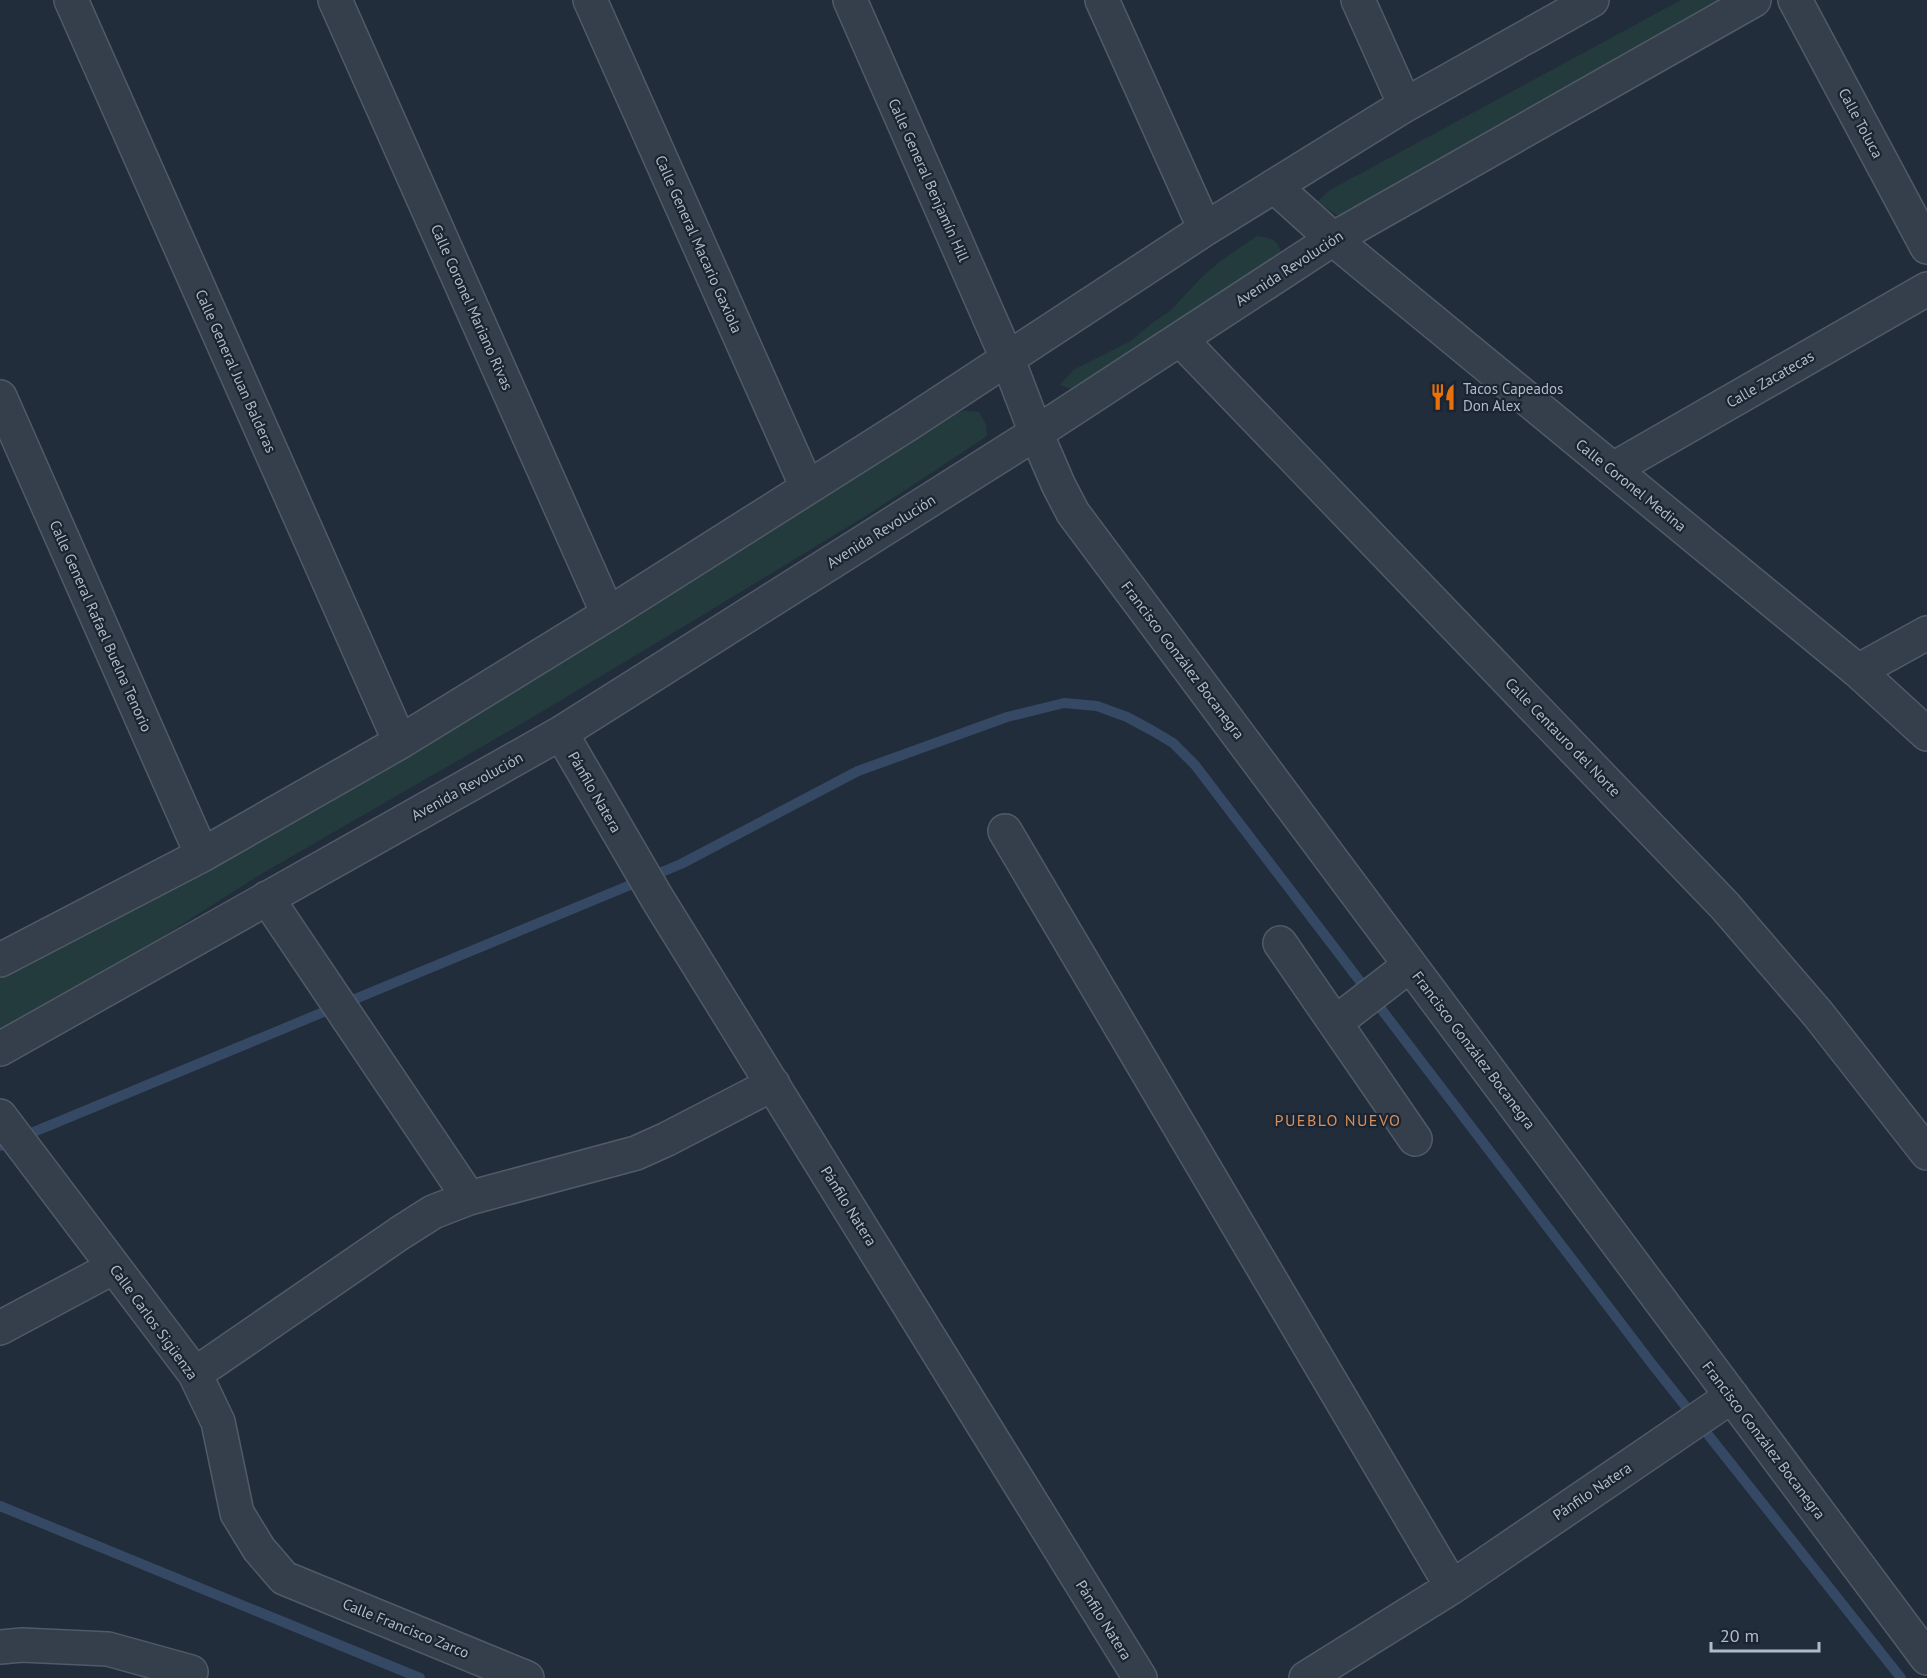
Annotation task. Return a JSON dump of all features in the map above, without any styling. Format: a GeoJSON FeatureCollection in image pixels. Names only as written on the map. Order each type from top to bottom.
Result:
{"type":"FeatureCollection","features":[{"type":"Feature","properties":{"kind":"street","name":"Calle General Juan Balderas"},"geometry":{"type":"LineString","coordinates":[[71,0],[400,742]]}},
{"type":"Feature","properties":{"kind":"street","name":"Calle Coronel Mariano Rivas"},"geometry":{"type":"LineString","coordinates":[[335,0],[608,614]]}},
{"type":"Feature","properties":{"kind":"street","name":"Calle General Macario Gaxiola"},"geometry":{"type":"LineString","coordinates":[[590,0],[807,487]]}},
{"type":"Feature","properties":{"kind":"street","name":"Calle General Benjamín Hill"},"geometry":{"type":"LineString","coordinates":[[850,0],[1008,360],[1036,434]]}},
{"type":"Feature","properties":{"kind":"street"},"geometry":{"type":"LineString","coordinates":[[1102,0],[1205,229]]}},
{"type":"Feature","properties":{"kind":"street"},"geometry":{"type":"LineString","coordinates":[[1358,0],[1405,105]]}},
{"type":"Feature","properties":{"kind":"street"},"geometry":{"type":"LineString","coordinates":[[0,960],[202,855],[400,742],[608,614],[1008,360],[1205,229],[1405,105],[1547,11],[1592,0]]}},
{"type":"Feature","properties":{"kind":"street","name":"Avenida Revolución"},"geometry":{"type":"LineString","coordinates":[[0,1049],[561,733],[1036,434],[1332,239],[1754,0]]}},
{"type":"Feature","properties":{"kind":"street","name":"Calle Toluca"},"geometry":{"type":"LineString","coordinates":[[1795,0],[1927,247]]}},
{"type":"Feature","properties":{"kind":"street","name":"Calle Coronel Medina"},"geometry":{"type":"LineString","coordinates":[[1274,186],[1332,239],[1858,671],[1927,734]]}},
{"type":"Feature","properties":{"kind":"street","name":"Calle Zacatecas"},"geometry":{"type":"LineString","coordinates":[[1612,469],[1927,290]]}},
{"type":"Feature","properties":{"kind":"street","name":"Calle Centauro del Norte"},"geometry":{"type":"LineString","coordinates":[[1180,339],[1725,906],[1818,1014],[1927,1153]]}},
{"type":"Feature","properties":{"kind":"street","name":"Calle General Rafael Buelna Tenorio"},"geometry":{"type":"LineString","coordinates":[[0,397],[202,855]]}},
{"type":"Feature","properties":{"kind":"street","name":"Francisco González Bocanegra"},"geometry":{"type":"LineString","coordinates":[[1036,434],[1058,484],[1074,513],[1410,965],[1720,1404],[1927,1658]]}},
{"type":"Feature","properties":{"kind":"street"},"geometry":{"type":"LineString","coordinates":[[1858,671],[1927,633]]}},
{"type":"Feature","properties":{"kind":"street","name":"Pánfilo Natera"},"geometry":{"type":"LineString","coordinates":[[561,733],[657,898],[1140,1678]]}},
{"type":"Feature","properties":{"kind":"street"},"geometry":{"type":"LineString","coordinates":[[1005,831],[1452,1587]]}},
{"type":"Feature","properties":{"kind":"street"},"geometry":{"type":"LineString","coordinates":[[267,898],[469,1198]]}},
{"type":"Feature","properties":{"kind":"street"},"geometry":{"type":"LineString","coordinates":[[1280,943],[1415,1139]]}},
{"type":"Feature","properties":{"kind":"street"},"geometry":{"type":"LineString","coordinates":[[1335,1023],[1410,965]]}},
{"type":"Feature","properties":{"kind":"street"},"geometry":{"type":"LineString","coordinates":[[195,1374],[434,1212],[469,1198],[636,1153],[773,1084]]}},
{"type":"Feature","properties":{"kind":"street","name":"Calle Carlos Sigüenza"},"geometry":{"type":"LineString","coordinates":[[0,1116],[195,1374],[218,1422],[237,1513],[259,1549],[284,1578]]}},
{"type":"Feature","properties":{"kind":"street"},"geometry":{"type":"LineString","coordinates":[[0,1328],[114,1267]]}},
{"type":"Feature","properties":{"kind":"street","name":"Pánfilo Natera"},"geometry":{"type":"LineString","coordinates":[[1306,1678],[1452,1587],[1720,1404]]}},
{"type":"Feature","properties":{"kind":"street","name":"Calle Francisco Zarco"},"geometry":{"type":"LineString","coordinates":[[284,1578],[527,1678]]}},
{"type":"Feature","properties":{"kind":"street"},"geometry":{"type":"LineString","coordinates":[[0,1647],[22,1645],[108,1649],[190,1672]]}},
{"type":"Feature","properties":{"kind":"green space"},"geometry":{"type":"Polygon","coordinates":[[[1681,0],[1740,0],[1340,217],[1317,202],[1330,190],[1681,0]]]}},
{"type":"Feature","properties":{"kind":"green space"},"geometry":{"type":"Polygon","coordinates":[[[1257,236],[1277,243],[1282,256],[1078,391],[1060,385],[1073,370],[1131,341],[1170,311],[1203,276],[1222,260],[1257,236]]]}},
{"type":"Feature","properties":{"kind":"green space"},"geometry":{"type":"Polygon","coordinates":[[[979,412],[986,424],[987,436],[872,512],[533,717],[256,877],[86,986],[0,1037],[0,979],[954,413],[979,412]]]}},
{"type":"Feature","properties":{"kind":"waterway"},"geometry":{"type":"LineString","coordinates":[[0,1146],[681,864],[858,771],[1007,717],[1064,703],[1097,706],[1127,717],[1173,743],[1195,765],[1652,1364],[1901,1678]]}},
{"type":"Feature","properties":{"kind":"waterway"},"geometry":{"type":"LineString","coordinates":[[0,1506],[420,1678]]}},
{"type":"Feature","properties":{"kind":"place","name":"Tacos Capeados Don Alex"},"geometry":{"type":"Point","coordinates":[1443,397]}},
{"type":"Feature","properties":{"kind":"district","name":"PUEBLO NUEVO"},"geometry":{"type":"Point","coordinates":[1338,1120]}}]}
